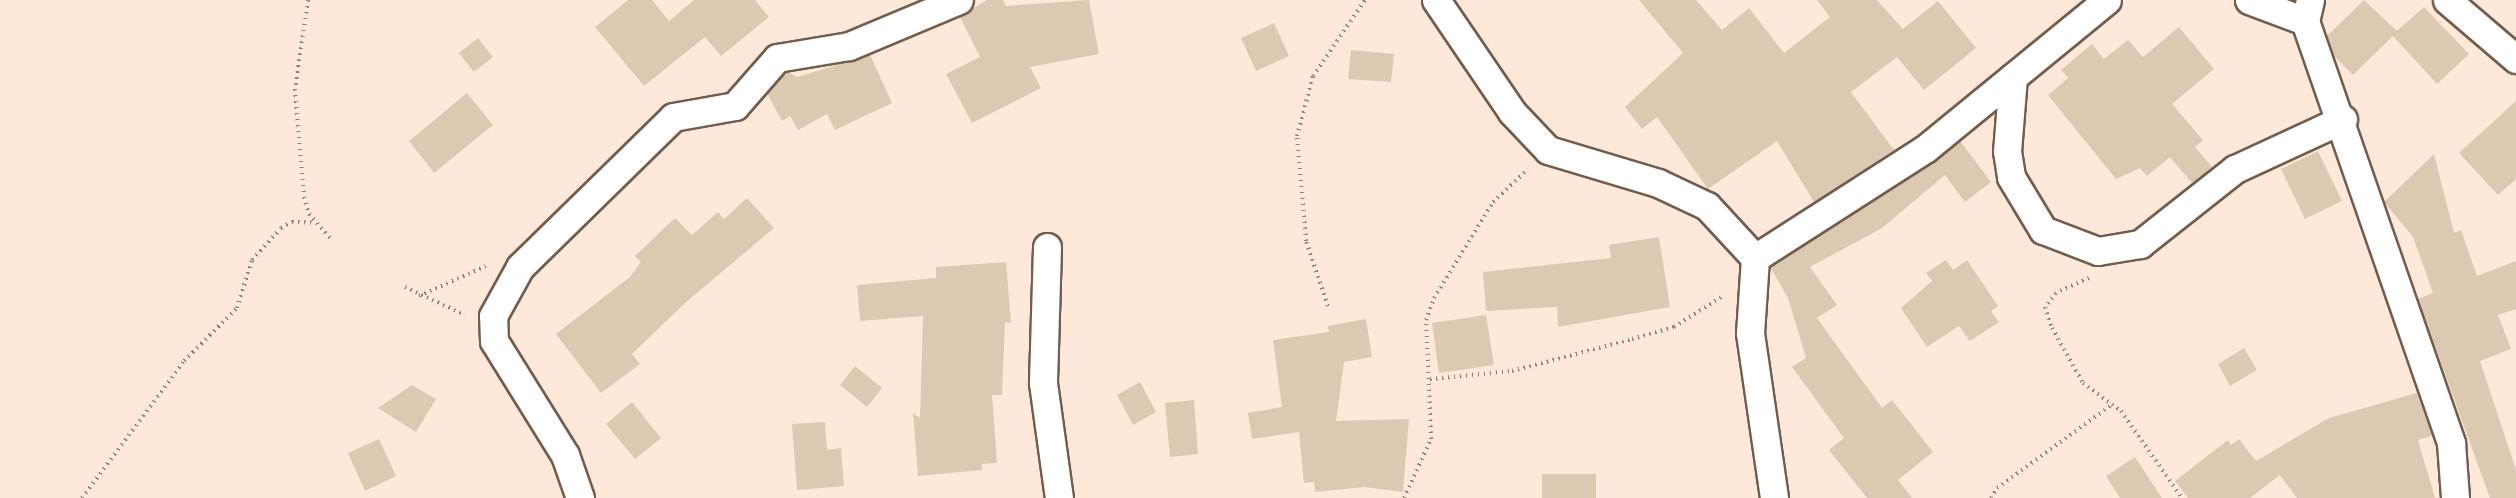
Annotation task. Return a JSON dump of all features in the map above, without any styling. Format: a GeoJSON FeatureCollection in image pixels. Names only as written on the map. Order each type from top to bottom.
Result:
{"type":"FeatureCollection","features":[{"type":"Feature","properties":{"kind":"street"},"geometry":{"type":"LineString","coordinates":[[580,498],[565,456],[500,356],[494,328],[504,291],[520,267],[673,117],[735,106],[777,58],[849,46],[959,0]]}},
{"type":"Feature","properties":{"kind":"street"},"geometry":{"type":"LineString","coordinates":[[1436,0],[1512,112],[1548,150],[1658,183],[1707,206],[1754,265],[1750,333],[1774,498]]}},
{"type":"Feature","properties":{"kind":"street"},"geometry":{"type":"LineString","coordinates":[[1754,265],[1925,149],[2107,0]]}},
{"type":"Feature","properties":{"kind":"street"},"geometry":{"type":"LineString","coordinates":[[2249,0],[2308,10],[2451,443],[2451,497]]}},
{"type":"Feature","properties":{"kind":"street"},"geometry":{"type":"LineString","coordinates":[[2447,0],[2516,59]]}},
{"type":"Feature","properties":{"kind":"street"},"geometry":{"type":"LineString","coordinates":[[2013,77],[2007,151],[2011,177],[2043,230],[2098,251],[2140,244],[2235,169],[2343,119]]}},
{"type":"Feature","properties":{"kind":"street"},"geometry":{"type":"LineString","coordinates":[[1047,247],[1043,383],[1059,498]]}},
{"type":"Feature","properties":{"kind":"path"},"geometry":{"type":"LineString","coordinates":[[308,0],[295,89],[304,196],[315,223],[331,239]]}},
{"type":"Feature","properties":{"kind":"path"},"geometry":{"type":"LineString","coordinates":[[1328,306],[1306,241],[1297,136],[1313,76],[1365,0]]}},
{"type":"Feature","properties":{"kind":"path"},"geometry":{"type":"LineString","coordinates":[[1404,498],[1431,439],[1426,320],[1434,297],[1493,202],[1548,150]]}},
{"type":"Feature","properties":{"kind":"path"},"geometry":{"type":"LineString","coordinates":[[82,498],[184,361],[237,308],[252,260],[281,228],[292,222],[315,223]]}},
{"type":"Feature","properties":{"kind":"path"},"geometry":{"type":"LineString","coordinates":[[2129,246],[2092,277],[2056,293],[2045,307],[2083,383],[2113,404],[2150,447],[2182,498]]}},
{"type":"Feature","properties":{"kind":"path"},"geometry":{"type":"LineString","coordinates":[[419,296],[490,265]]}},
{"type":"Feature","properties":{"kind":"path"},"geometry":{"type":"LineString","coordinates":[[1430,379],[1512,370],[1674,327],[1754,265]]}},
{"type":"Feature","properties":{"kind":"path"},"geometry":{"type":"LineString","coordinates":[[405,287],[419,296],[494,328]]}},
{"type":"Feature","properties":{"kind":"path"},"geometry":{"type":"LineString","coordinates":[[1991,498],[1997,488],[2113,404]]}},
{"type":"Feature","properties":{"kind":"building"},"geometry":{"type":"Polygon","coordinates":[[[628,0],[652,0],[669,21],[694,0],[755,0],[769,17],[721,56],[705,37],[644,86],[595,27],[628,0]]]}},
{"type":"Feature","properties":{"kind":"building"},"geometry":{"type":"Polygon","coordinates":[[[987,0],[1003,0],[1006,6],[1089,0],[1099,54],[1030,67],[1041,88],[972,123],[946,74],[980,57],[960,17],[987,0]]]}},
{"type":"Feature","properties":{"kind":"building"},"geometry":{"type":"Polygon","coordinates":[[[1639,0],[1696,0],[1722,30],[1749,8],[1784,53],[1830,17],[1817,0],[1877,0],[1903,29],[1938,1],[1976,48],[1924,90],[1897,57],[1851,92],[1894,150],[1814,202],[1777,141],[1708,189],[1657,117],[1642,129],[1625,107],[1683,53],[1639,0]]]}},
{"type":"Feature","properties":{"kind":"building"},"geometry":{"type":"Polygon","coordinates":[[[2364,0],[2397,31],[2424,7],[2469,54],[2437,84],[2393,36],[2353,75],[2334,56],[2327,36],[2364,0]]]}},
{"type":"Feature","properties":{"kind":"building"},"geometry":{"type":"Polygon","coordinates":[[[1274,23],[1289,56],[1256,71],[1241,38],[1274,23]]]}},
{"type":"Feature","properties":{"kind":"building"},"geometry":{"type":"Polygon","coordinates":[[[2179,27],[2214,69],[2172,104],[2203,140],[2195,147],[2212,167],[2192,183],[2170,157],[2147,176],[2140,168],[2116,179],[2048,95],[2068,78],[2061,70],[2092,44],[2104,59],[2128,40],[2143,57],[2179,27]]]}},
{"type":"Feature","properties":{"kind":"building"},"geometry":{"type":"Polygon","coordinates":[[[478,38],[493,57],[474,72],[459,53],[478,38]]]}},
{"type":"Feature","properties":{"kind":"building"},"geometry":{"type":"Polygon","coordinates":[[[1351,50],[1394,54],[1391,82],[1348,79],[1351,50]]]}},
{"type":"Feature","properties":{"kind":"building"},"geometry":{"type":"Polygon","coordinates":[[[870,55],[892,103],[835,130],[827,114],[798,130],[790,116],[782,121],[767,93],[788,72],[797,77],[870,55]]]}},
{"type":"Feature","properties":{"kind":"building"},"geometry":{"type":"Polygon","coordinates":[[[467,93],[493,125],[434,173],[409,141],[467,93]]]}},
{"type":"Feature","properties":{"kind":"building"},"geometry":{"type":"Polygon","coordinates":[[[2516,101],[2516,179],[2498,195],[2459,153],[2516,101]]]}},
{"type":"Feature","properties":{"kind":"building"},"geometry":{"type":"Polygon","coordinates":[[[1960,141],[1991,182],[1965,202],[1945,175],[1882,228],[1810,267],[1837,305],[1817,318],[1882,408],[1892,400],[1933,452],[1898,480],[1912,498],[1867,498],[1829,450],[1844,438],[1792,367],[1806,358],[1788,298],[1770,267],[1960,141]]]}},
{"type":"Feature","properties":{"kind":"building"},"geometry":{"type":"Polygon","coordinates":[[[2318,151],[2342,201],[2305,219],[2281,169],[2318,151]]]}},
{"type":"Feature","properties":{"kind":"building"},"geometry":{"type":"Polygon","coordinates":[[[2434,154],[2454,233],[2461,230],[2477,276],[2516,261],[2516,309],[2498,315],[2511,349],[2480,361],[2516,470],[2516,498],[2490,498],[2418,299],[2433,293],[2413,237],[2384,202],[2434,154]]]}},
{"type":"Feature","properties":{"kind":"building"},"geometry":{"type":"Polygon","coordinates":[[[747,198],[774,228],[685,303],[632,354],[640,364],[601,393],[556,334],[630,277],[641,262],[635,256],[675,218],[692,235],[718,212],[724,219],[747,198]]]}},
{"type":"Feature","properties":{"kind":"building"},"geometry":{"type":"Polygon","coordinates":[[[1659,237],[1670,307],[1558,327],[1557,307],[1486,311],[1483,272],[1611,258],[1609,245],[1659,237]]]}},
{"type":"Feature","properties":{"kind":"building"},"geometry":{"type":"Polygon","coordinates":[[[1946,260],[1953,270],[1967,260],[1998,306],[1991,311],[1999,322],[1970,341],[1959,326],[1927,347],[1901,308],[1932,281],[1926,273],[1946,260]]]}},
{"type":"Feature","properties":{"kind":"building"},"geometry":{"type":"Polygon","coordinates":[[[1006,262],[1011,323],[1005,322],[1002,395],[992,395],[997,463],[982,464],[982,470],[918,476],[913,413],[920,418],[923,316],[860,321],[857,285],[936,278],[936,267],[1006,262]]]}},
{"type":"Feature","properties":{"kind":"building"},"geometry":{"type":"Polygon","coordinates":[[[1486,315],[1494,365],[1439,373],[1432,323],[1486,315]]]}},
{"type":"Feature","properties":{"kind":"building"},"geometry":{"type":"Polygon","coordinates":[[[1366,319],[1372,357],[1344,362],[1336,421],[1409,419],[1403,492],[1364,487],[1315,492],[1314,482],[1304,483],[1299,432],[1252,439],[1248,413],[1282,407],[1273,340],[1329,332],[1328,326],[1366,319]]]}},
{"type":"Feature","properties":{"kind":"building"},"geometry":{"type":"Polygon","coordinates":[[[2244,348],[2257,370],[2230,386],[2218,364],[2244,348]]]}},
{"type":"Feature","properties":{"kind":"building"},"geometry":{"type":"Polygon","coordinates":[[[855,366],[882,388],[867,407],[840,385],[855,366]]]}},
{"type":"Feature","properties":{"kind":"building"},"geometry":{"type":"Polygon","coordinates":[[[1140,382],[1156,412],[1133,425],[1117,395],[1140,382]]]}},
{"type":"Feature","properties":{"kind":"building"},"geometry":{"type":"Polygon","coordinates":[[[412,385],[436,399],[416,432],[378,408],[412,385]]]}},
{"type":"Feature","properties":{"kind":"building"},"geometry":{"type":"Polygon","coordinates":[[[2417,393],[2432,436],[2418,440],[2435,498],[2297,498],[2280,475],[2250,498],[2188,498],[2175,481],[2228,440],[2231,445],[2239,439],[2256,461],[2329,418],[2417,393]]]}},
{"type":"Feature","properties":{"kind":"building"},"geometry":{"type":"Polygon","coordinates":[[[1194,400],[1198,454],[1170,457],[1165,403],[1194,400]]]}},
{"type":"Feature","properties":{"kind":"building"},"geometry":{"type":"Polygon","coordinates":[[[632,402],[661,438],[635,459],[606,424],[632,402]]]}},
{"type":"Feature","properties":{"kind":"building"},"geometry":{"type":"Polygon","coordinates":[[[825,422],[827,450],[841,448],[844,486],[797,490],[792,424],[825,422]]]}},
{"type":"Feature","properties":{"kind":"building"},"geometry":{"type":"Polygon","coordinates":[[[379,439],[396,476],[365,491],[348,453],[379,439]]]}},
{"type":"Feature","properties":{"kind":"building"},"geometry":{"type":"Polygon","coordinates":[[[2135,457],[2162,498],[2120,498],[2106,476],[2135,457]]]}},
{"type":"Feature","properties":{"kind":"building"},"geometry":{"type":"Polygon","coordinates":[[[1542,474],[1596,474],[1596,498],[1542,498],[1542,474]]]}}]}
